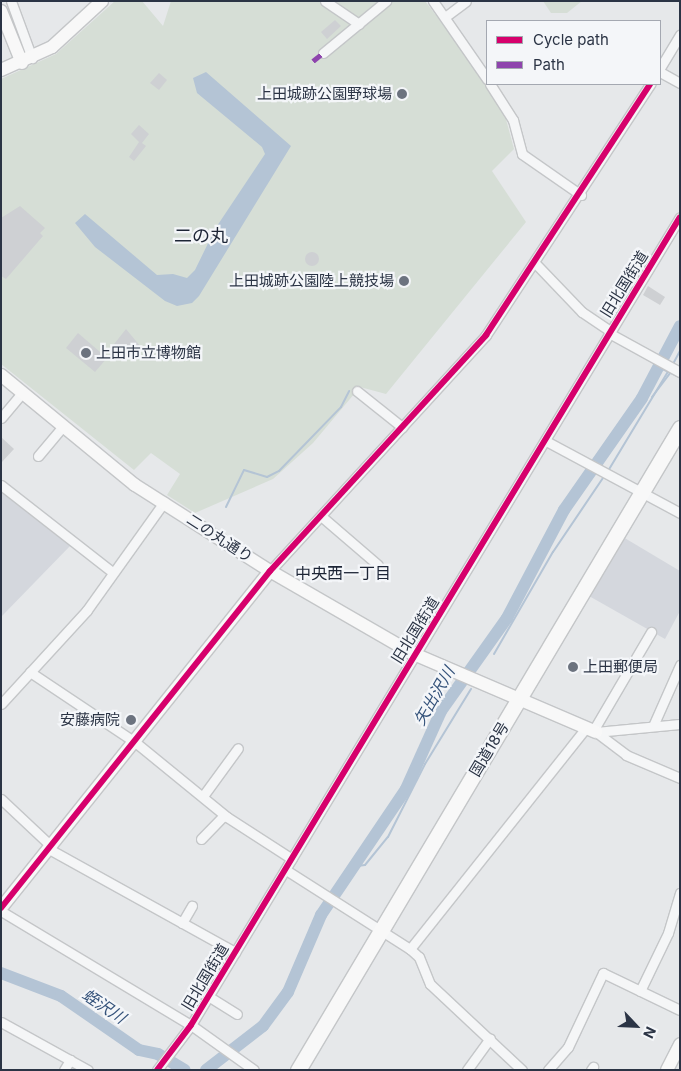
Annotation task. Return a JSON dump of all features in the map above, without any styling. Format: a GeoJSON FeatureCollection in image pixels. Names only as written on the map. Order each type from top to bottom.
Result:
{"type":"FeatureCollection","features":[{"type":"Feature","properties":{"kind":"highway","name":"国道18号"},"geometry":{"type":"LineString","coordinates":[[298,1070],[680,428]]}},
{"type":"Feature","properties":{"kind":"street"},"geometry":{"type":"LineString","coordinates":[[10,1],[27,60]]}},
{"type":"Feature","properties":{"kind":"street"},"geometry":{"type":"LineString","coordinates":[[1,70],[27,60],[60,41],[102,1]]}},
{"type":"Feature","properties":{"kind":"street"},"geometry":{"type":"LineString","coordinates":[[326,1],[359,24]]}},
{"type":"Feature","properties":{"kind":"street"},"geometry":{"type":"LineString","coordinates":[[323,53],[386,1]]}},
{"type":"Feature","properties":{"kind":"street"},"geometry":{"type":"LineString","coordinates":[[434,1],[486,78]]}},
{"type":"Feature","properties":{"kind":"street"},"geometry":{"type":"LineString","coordinates":[[445,17],[466,1]]}},
{"type":"Feature","properties":{"kind":"street"},"geometry":{"type":"LineString","coordinates":[[1,11],[27,60]]}},
{"type":"Feature","properties":{"kind":"street"},"geometry":{"type":"LineString","coordinates":[[661,66],[680,35]]}},
{"type":"Feature","properties":{"kind":"street"},"geometry":{"type":"LineString","coordinates":[[661,73],[680,83]]}},
{"type":"Feature","properties":{"kind":"street"},"geometry":{"type":"LineString","coordinates":[[491,85],[513,120],[522,154],[580,195]]}},
{"type":"Feature","properties":{"kind":"street"},"geometry":{"type":"LineString","coordinates":[[254,1070],[191,1025],[1,909],[270,571],[486,335],[580,195],[649,85]]}},
{"type":"Feature","properties":{"kind":"street","name":"旧北国街道"},"geometry":{"type":"LineString","coordinates":[[157,1070],[168,1059],[191,1025],[680,217]]}},
{"type":"Feature","properties":{"kind":"street"},"geometry":{"type":"LineString","coordinates":[[535,263],[582,312],[609,332],[652,358],[680,372]]}},
{"type":"Feature","properties":{"kind":"street","name":"二の丸通り"},"geometry":{"type":"LineString","coordinates":[[1,375],[21,394],[135,485],[270,571],[414,654],[518,700]]}},
{"type":"Feature","properties":{"kind":"street"},"geometry":{"type":"LineString","coordinates":[[357,391],[402,427]]}},
{"type":"Feature","properties":{"kind":"street"},"geometry":{"type":"LineString","coordinates":[[1,418],[21,394]]}},
{"type":"Feature","properties":{"kind":"street"},"geometry":{"type":"LineString","coordinates":[[38,456],[63,426]]}},
{"type":"Feature","properties":{"kind":"street"},"geometry":{"type":"LineString","coordinates":[[546,440],[598,472],[680,513]]}},
{"type":"Feature","properties":{"kind":"street"},"geometry":{"type":"LineString","coordinates":[[1,486],[111,571]]}},
{"type":"Feature","properties":{"kind":"street"},"geometry":{"type":"LineString","coordinates":[[1,704],[87,610],[111,571],[164,502]]}},
{"type":"Feature","properties":{"kind":"street"},"geometry":{"type":"LineString","coordinates":[[321,516],[378,565]]}},
{"type":"Feature","properties":{"kind":"street"},"geometry":{"type":"LineString","coordinates":[[410,949],[592,731],[651,632]]}},
{"type":"Feature","properties":{"kind":"street"},"geometry":{"type":"LineString","coordinates":[[654,726],[680,665]]}},
{"type":"Feature","properties":{"kind":"street"},"geometry":{"type":"LineString","coordinates":[[30,672],[135,742],[224,815],[292,859]]}},
{"type":"Feature","properties":{"kind":"street"},"geometry":{"type":"LineString","coordinates":[[518,700],[592,731],[626,755],[680,778]]}},
{"type":"Feature","properties":{"kind":"street"},"geometry":{"type":"LineString","coordinates":[[592,731],[680,724]]}},
{"type":"Feature","properties":{"kind":"street"},"geometry":{"type":"LineString","coordinates":[[203,796],[238,748]]}},
{"type":"Feature","properties":{"kind":"street"},"geometry":{"type":"LineString","coordinates":[[1,799],[50,848],[235,952]]}},
{"type":"Feature","properties":{"kind":"street"},"geometry":{"type":"LineString","coordinates":[[201,839],[224,815]]}},
{"type":"Feature","properties":{"kind":"street"},"geometry":{"type":"LineString","coordinates":[[286,870],[341,903],[410,949],[418,957],[430,984],[490,1038],[522,1070]]}},
{"type":"Feature","properties":{"kind":"street"},"geometry":{"type":"LineString","coordinates":[[640,991],[668,933],[680,893]]}},
{"type":"Feature","properties":{"kind":"street"},"geometry":{"type":"LineString","coordinates":[[182,923],[192,906]]}},
{"type":"Feature","properties":{"kind":"street"},"geometry":{"type":"LineString","coordinates":[[548,1070],[568,1047],[603,973],[680,1010]]}},
{"type":"Feature","properties":{"kind":"street"},"geometry":{"type":"LineString","coordinates":[[208,996],[236,1014]]}},
{"type":"Feature","properties":{"kind":"street"},"geometry":{"type":"LineString","coordinates":[[1,1022],[88,1070]]}},
{"type":"Feature","properties":{"kind":"street"},"geometry":{"type":"LineString","coordinates":[[468,1070],[490,1038]]}},
{"type":"Feature","properties":{"kind":"street"},"geometry":{"type":"LineString","coordinates":[[667,1070],[680,1044]]}},
{"type":"Feature","properties":{"kind":"street"},"geometry":{"type":"LineString","coordinates":[[64,1070],[70,1060]]}},
{"type":"Feature","properties":{"kind":"shaded area"},"geometry":{"type":"Polygon","coordinates":[[[115,1],[142,1],[163,26],[171,1],[425,1],[486,81],[486,85],[489,85],[504,112],[514,149],[492,171],[526,222],[386,394],[360,387],[313,443],[273,479],[195,513],[167,495],[180,474],[151,453],[134,470],[1,364],[1,79],[56,54],[115,1]]]}},
{"type":"Feature","properties":{"kind":"shaded area"},"geometry":{"type":"Polygon","coordinates":[[[543,1],[582,1],[567,13],[551,13],[543,1]]]}},
{"type":"Feature","properties":{"kind":"shaded area"},"geometry":{"type":"Polygon","coordinates":[[[1,491],[71,545],[1,617],[1,491]]]}},
{"type":"Feature","properties":{"kind":"shaded area"},"geometry":{"type":"Polygon","coordinates":[[[623,537],[680,571],[680,611],[665,639],[589,596],[623,537]]]}},
{"type":"Feature","properties":{"kind":"water"},"geometry":{"type":"Polygon","coordinates":[[[206,72],[291,146],[199,296],[192,303],[177,306],[165,301],[95,247],[75,223],[85,214],[157,275],[173,274],[187,278],[195,270],[215,229],[265,154],[262,147],[197,93],[193,78],[206,72]]]}},
{"type":"Feature","properties":{"kind":"building"},"geometry":{"type":"Polygon","coordinates":[[[335,20],[341,26],[327,39],[321,32],[335,20]]]}},
{"type":"Feature","properties":{"kind":"building"},"geometry":{"type":"Polygon","coordinates":[[[159,73],[167,80],[159,90],[150,83],[159,73]]]}},
{"type":"Feature","properties":{"kind":"building"},"geometry":{"type":"Polygon","coordinates":[[[139,125],[149,134],[142,143],[146,146],[134,161],[129,157],[139,142],[131,134],[139,125]]]}},
{"type":"Feature","properties":{"kind":"building"},"geometry":{"type":"Polygon","coordinates":[[[20,206],[45,228],[40,233],[43,236],[6,279],[1,276],[1,218],[20,206]]]}},
{"type":"Feature","properties":{"kind":"building"},"geometry":{"type":"Polygon","coordinates":[[[309,252],[315,252],[319,259],[315,266],[309,266],[305,262],[305,256],[309,252]]]}},
{"type":"Feature","properties":{"kind":"building"},"geometry":{"type":"Polygon","coordinates":[[[648,286],[665,297],[660,305],[643,295],[648,286]]]}},
{"type":"Feature","properties":{"kind":"building"},"geometry":{"type":"Polygon","coordinates":[[[126,329],[141,347],[135,355],[128,349],[122,356],[111,348],[126,329]]]}},
{"type":"Feature","properties":{"kind":"building","name":"上田市立博物館"},"geometry":{"type":"Polygon","coordinates":[[[78,333],[107,358],[95,372],[66,348],[78,333]]]}},
{"type":"Feature","properties":{"kind":"building"},"geometry":{"type":"Polygon","coordinates":[[[1,437],[14,449],[1,463],[1,437]]]}},
{"type":"Feature","properties":{"kind":"waterway","name":"矢出沢川"},"geometry":{"type":"LineString","coordinates":[[206,1070],[263,1026],[288,992],[321,915],[406,789],[441,711],[507,618],[564,510],[642,398],[680,326]]}},
{"type":"Feature","properties":{"kind":"waterway"},"geometry":{"type":"LineString","coordinates":[[673,364],[680,351]]}},
{"type":"Feature","properties":{"kind":"waterway"},"geometry":{"type":"LineString","coordinates":[[656,366],[680,377]]}},
{"type":"Feature","properties":{"kind":"waterway"},"geometry":{"type":"LineString","coordinates":[[608,471],[669,370]]}},
{"type":"Feature","properties":{"kind":"waterway"},"geometry":{"type":"LineString","coordinates":[[652,397],[670,373]]}},
{"type":"Feature","properties":{"kind":"waterway"},"geometry":{"type":"LineString","coordinates":[[226,507],[244,470],[267,477],[279,471],[341,407],[349,391]]}},
{"type":"Feature","properties":{"kind":"waterway"},"geometry":{"type":"LineString","coordinates":[[494,654],[553,552],[603,478]]}},
{"type":"Feature","properties":{"kind":"waterway"},"geometry":{"type":"LineString","coordinates":[[357,866],[365,865],[388,837],[425,764],[471,689]]}},
{"type":"Feature","properties":{"kind":"waterway","name":"蛭沢川"},"geometry":{"type":"LineString","coordinates":[[1,973],[61,996],[139,1050],[158,1054],[185,1070]]}},
{"type":"Feature","properties":{"kind":"marked path"},"geometry":{"type":"LineString","coordinates":[[313,61],[323,53]]}},
{"type":"Feature","properties":{"kind":"cycle path"},"geometry":{"type":"LineString","coordinates":[[1,908],[270,571],[486,335],[649,85]]}},
{"type":"Feature","properties":{"kind":"cycle path"},"geometry":{"type":"LineString","coordinates":[[157,1070],[191,1025],[680,217]]}},
{"type":"Feature","properties":{"kind":"place","name":"上田城跡公園野球場"},"geometry":{"type":"Point","coordinates":[402,94]}},
{"type":"Feature","properties":{"kind":"place","name":"上田城跡公園陸上競技場"},"geometry":{"type":"Point","coordinates":[404,281]}},
{"type":"Feature","properties":{"kind":"place","name":"上田市立博物館"},"geometry":{"type":"Point","coordinates":[86,353]}},
{"type":"Feature","properties":{"kind":"place","name":"上田郵便局"},"geometry":{"type":"Point","coordinates":[573,667]}},
{"type":"Feature","properties":{"kind":"place","name":"安藤病院"},"geometry":{"type":"Point","coordinates":[131,720]}},
{"type":"Feature","properties":{"kind":"district","name":"二の丸"},"geometry":{"type":"Point","coordinates":[201,236]}},
{"type":"Feature","properties":{"kind":"district","name":"中央西一丁目"},"geometry":{"type":"Point","coordinates":[343,573]}}]}
